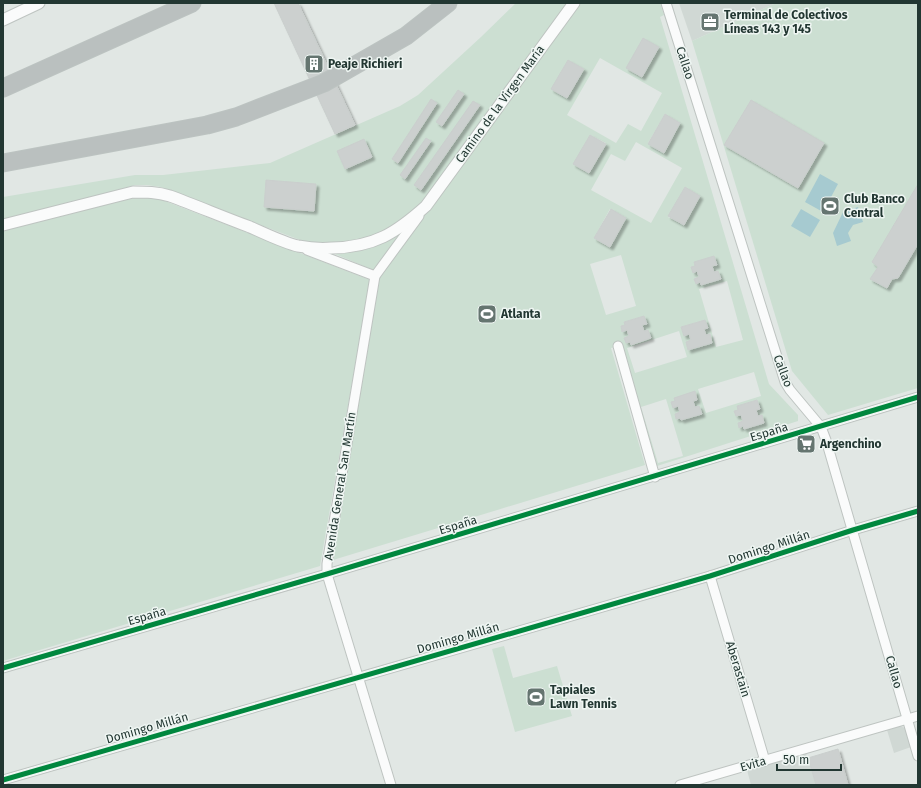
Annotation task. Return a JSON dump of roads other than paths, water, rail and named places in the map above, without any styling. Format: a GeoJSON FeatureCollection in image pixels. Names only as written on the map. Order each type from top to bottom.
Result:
{"type":"FeatureCollection","features":[{"type":"Feature","properties":{"kind":"highway"},"geometry":{"type":"LineString","coordinates":[[3,88],[192,3]]}},
{"type":"Feature","properties":{"kind":"highway"},"geometry":{"type":"LineString","coordinates":[[3,163],[207,125],[236,117],[324,84],[406,36],[448,3]]}},
{"type":"Feature","properties":{"kind":"street"},"geometry":{"type":"LineString","coordinates":[[3,20],[39,3]]}},
{"type":"Feature","properties":{"kind":"street","name":"Camino de la Virgen María"},"geometry":{"type":"LineString","coordinates":[[3,225],[133,192],[159,192],[375,276],[574,3]]}},
{"type":"Feature","properties":{"kind":"street","name":"Callao"},"geometry":{"type":"LineString","coordinates":[[666,3],[785,382],[821,427],[826,440],[918,756]]}},
{"type":"Feature","properties":{"kind":"street","name":"Camino de la Virgen María"},"geometry":{"type":"LineString","coordinates":[[298,246],[323,249],[361,246],[378,240],[395,231],[426,206]]}},
{"type":"Feature","properties":{"kind":"street","name":"Avenida General San Martín"},"geometry":{"type":"LineString","coordinates":[[375,276],[328,556],[327,574],[391,785]]}},
{"type":"Feature","properties":{"kind":"street"},"geometry":{"type":"LineString","coordinates":[[618,346],[655,476]]}},
{"type":"Feature","properties":{"kind":"street","name":"España"},"geometry":{"type":"LineString","coordinates":[[3,668],[327,574],[918,397]]}},
{"type":"Feature","properties":{"kind":"street","name":"Domingo Millán"},"geometry":{"type":"LineString","coordinates":[[3,780],[710,576],[853,530],[918,511]]}},
{"type":"Feature","properties":{"kind":"street","name":"Aberastain"},"geometry":{"type":"LineString","coordinates":[[710,576],[765,761]]}},
{"type":"Feature","properties":{"kind":"street","name":"Evita"},"geometry":{"type":"LineString","coordinates":[[680,785],[918,716]]}},
{"type":"Feature","properties":{"kind":"water"},"geometry":{"type":"Polygon","coordinates":[[[820,174],[838,184],[823,212],[805,202],[820,174]]]}},
{"type":"Feature","properties":{"kind":"water"},"geometry":{"type":"Polygon","coordinates":[[[858,207],[863,222],[853,225],[848,233],[851,241],[837,246],[833,233],[843,212],[858,207]]]}},
{"type":"Feature","properties":{"kind":"water"},"geometry":{"type":"Polygon","coordinates":[[[801,209],[820,220],[810,237],[791,226],[801,209]]]}},
{"type":"Feature","properties":{"kind":"place","name":"Terminal de Colectivos Líneas 143 y 145"},"geometry":{"type":"Point","coordinates":[710,22]}},
{"type":"Feature","properties":{"kind":"place","name":"Peaje Richieri"},"geometry":{"type":"Point","coordinates":[314,64]}},
{"type":"Feature","properties":{"kind":"place","name":"Club Banco Central"},"geometry":{"type":"Point","coordinates":[830,206]}},
{"type":"Feature","properties":{"kind":"place","name":"Atlanta"},"geometry":{"type":"Point","coordinates":[487,314]}},
{"type":"Feature","properties":{"kind":"place","name":"Argenchino"},"geometry":{"type":"Point","coordinates":[806,444]}},
{"type":"Feature","properties":{"kind":"place","name":"Tapiales Lawn Tennis"},"geometry":{"type":"Point","coordinates":[536,697]}}]}
